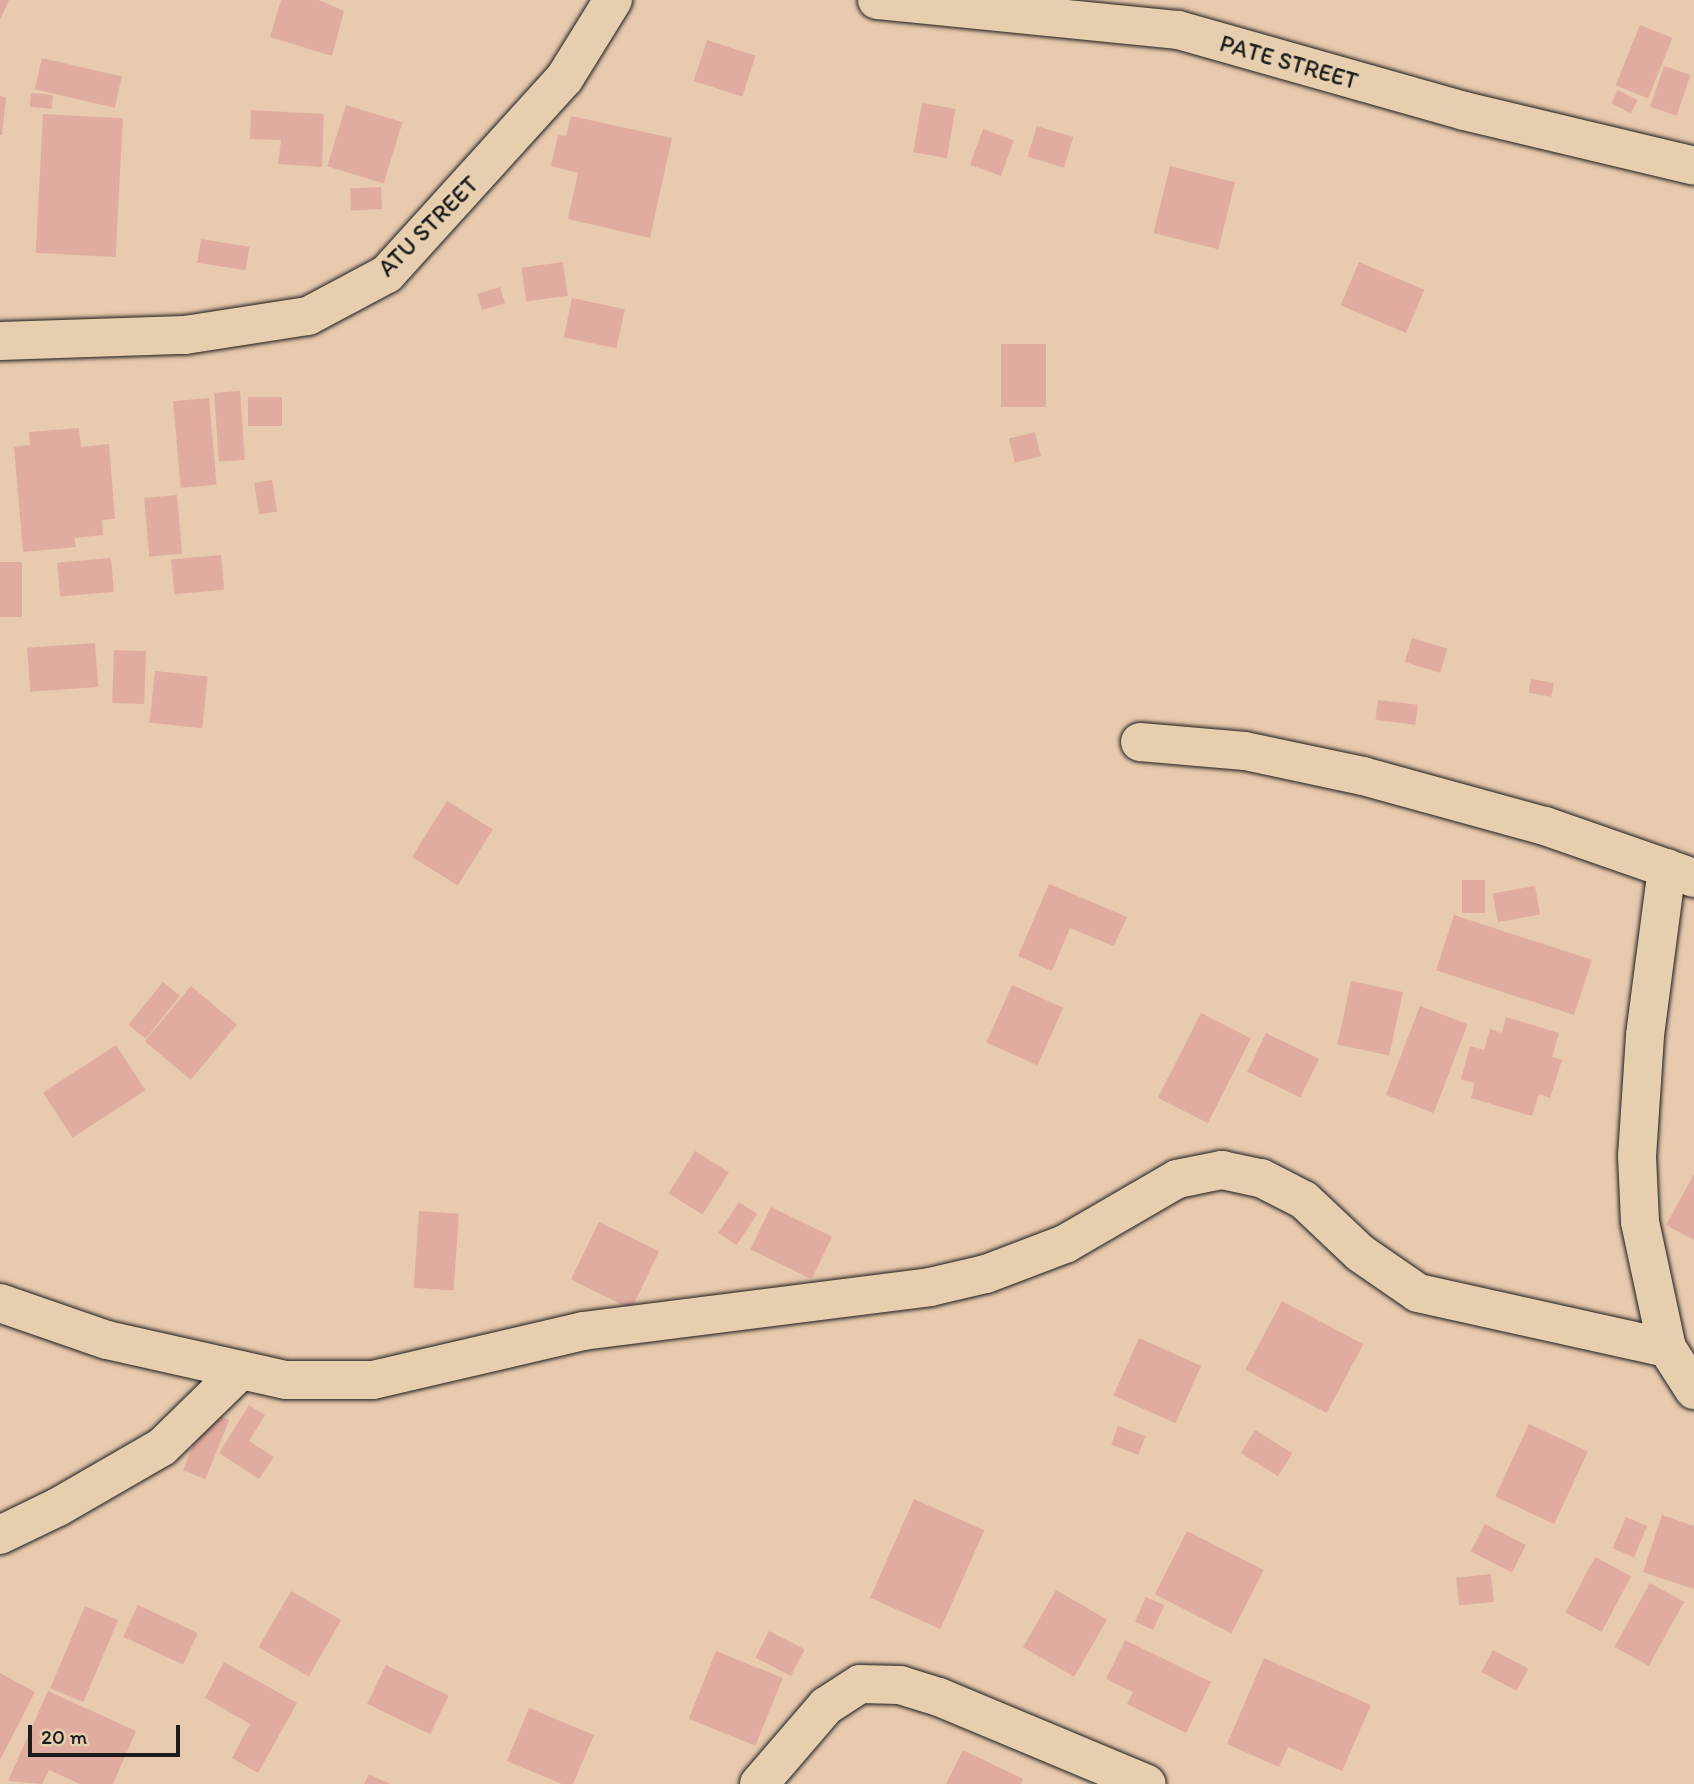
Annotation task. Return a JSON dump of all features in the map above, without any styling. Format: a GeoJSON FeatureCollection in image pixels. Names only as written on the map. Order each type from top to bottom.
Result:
{"type":"FeatureCollection","features":[{"type":"Feature","properties":{"kind":"street","name":"ATU STREET"},"geometry":{"type":"LineString","coordinates":[[0,341],[185,335],[309,316],[387,274],[564,79],[612,0]]}},
{"type":"Feature","properties":{"kind":"street","name":"PATE STREET"},"geometry":{"type":"LineString","coordinates":[[877,0],[1180,15],[1464,111],[1694,166]]}},
{"type":"Feature","properties":{"kind":"street"},"geometry":{"type":"LineString","coordinates":[[1140,742],[1245,751],[1363,775],[1545,827],[1680,873],[1645,1036],[1637,1156],[1640,1222],[1667,1348],[1694,1390]]}},
{"type":"Feature","properties":{"kind":"street"},"geometry":{"type":"LineString","coordinates":[[0,1303],[107,1340],[286,1380],[373,1380],[583,1331],[930,1287],[986,1274],[1065,1244],[1177,1179],[1222,1170],[1261,1178],[1304,1200],[1360,1253],[1418,1293],[1667,1348]]}},
{"type":"Feature","properties":{"kind":"street"},"geometry":{"type":"LineString","coordinates":[[0,1535],[58,1507],[162,1447],[241,1370]]}},
{"type":"Feature","properties":{"kind":"street"},"geometry":{"type":"LineString","coordinates":[[759,1784],[826,1706],[860,1684],[900,1685],[939,1697],[1147,1784]]}},
{"type":"Feature","properties":{"kind":"building"},"geometry":{"type":"Polygon","coordinates":[[[0,0],[9,0],[0,20],[0,0]]]}},
{"type":"Feature","properties":{"kind":"building"},"geometry":{"type":"Polygon","coordinates":[[[281,0],[319,0],[344,11],[332,56],[270,37],[281,0]]]}},
{"type":"Feature","properties":{"kind":"building"},"geometry":{"type":"Polygon","coordinates":[[[1640,25],[1672,38],[1648,98],[1616,85],[1640,25]]]}},
{"type":"Feature","properties":{"kind":"building"},"geometry":{"type":"Polygon","coordinates":[[[707,40],[756,56],[742,97],[694,81],[707,40]]]}},
{"type":"Feature","properties":{"kind":"building"},"geometry":{"type":"Polygon","coordinates":[[[42,58],[122,76],[115,108],[35,89],[42,58]]]}},
{"type":"Feature","properties":{"kind":"building"},"geometry":{"type":"Polygon","coordinates":[[[1664,66],[1690,75],[1676,116],[1650,107],[1664,66]]]}},
{"type":"Feature","properties":{"kind":"building"},"geometry":{"type":"Polygon","coordinates":[[[1618,90],[1638,100],[1631,113],[1611,103],[1618,90]]]}},
{"type":"Feature","properties":{"kind":"building"},"geometry":{"type":"Polygon","coordinates":[[[31,93],[53,95],[52,109],[30,107],[31,93]]]}},
{"type":"Feature","properties":{"kind":"building"},"geometry":{"type":"Polygon","coordinates":[[[0,96],[6,97],[2,135],[0,135],[0,96]]]}},
{"type":"Feature","properties":{"kind":"building"},"geometry":{"type":"Polygon","coordinates":[[[922,103],[955,109],[947,158],[913,152],[922,103]]]}},
{"type":"Feature","properties":{"kind":"building"},"geometry":{"type":"Polygon","coordinates":[[[346,105],[402,122],[384,183],[327,166],[346,105]]]}},
{"type":"Feature","properties":{"kind":"building"},"geometry":{"type":"Polygon","coordinates":[[[251,110],[324,114],[322,167],[278,164],[281,140],[250,139],[251,110]]]}},
{"type":"Feature","properties":{"kind":"building"},"geometry":{"type":"Polygon","coordinates":[[[43,114],[123,118],[116,257],[36,253],[43,114]]]}},
{"type":"Feature","properties":{"kind":"building"},"geometry":{"type":"Polygon","coordinates":[[[571,116],[672,138],[650,238],[568,219],[578,173],[551,166],[558,135],[566,136],[571,116]]]}},
{"type":"Feature","properties":{"kind":"building"},"geometry":{"type":"Polygon","coordinates":[[[1037,126],[1073,137],[1064,168],[1028,157],[1037,126]]]}},
{"type":"Feature","properties":{"kind":"building"},"geometry":{"type":"Polygon","coordinates":[[[983,129],[1014,140],[1001,176],[970,165],[983,129]]]}},
{"type":"Feature","properties":{"kind":"building"},"geometry":{"type":"Polygon","coordinates":[[[1170,166],[1235,182],[1218,249],[1153,233],[1170,166]]]}},
{"type":"Feature","properties":{"kind":"building"},"geometry":{"type":"Polygon","coordinates":[[[381,187],[382,209],[351,211],[350,189],[381,187]]]}},
{"type":"Feature","properties":{"kind":"building"},"geometry":{"type":"Polygon","coordinates":[[[201,239],[249,247],[246,270],[197,263],[201,239]]]}},
{"type":"Feature","properties":{"kind":"building"},"geometry":{"type":"Polygon","coordinates":[[[563,262],[568,296],[526,302],[521,268],[563,262]]]}},
{"type":"Feature","properties":{"kind":"building"},"geometry":{"type":"Polygon","coordinates":[[[1359,262],[1424,290],[1406,333],[1341,305],[1359,262]]]}},
{"type":"Feature","properties":{"kind":"building"},"geometry":{"type":"Polygon","coordinates":[[[500,287],[505,303],[482,310],[477,294],[500,287]]]}},
{"type":"Feature","properties":{"kind":"building"},"geometry":{"type":"Polygon","coordinates":[[[572,298],[625,309],[617,348],[564,337],[572,298]]]}},
{"type":"Feature","properties":{"kind":"building"},"geometry":{"type":"Polygon","coordinates":[[[1001,344],[1046,344],[1046,407],[1001,407],[1001,344]]]}},
{"type":"Feature","properties":{"kind":"building"},"geometry":{"type":"Polygon","coordinates":[[[240,391],[245,460],[219,462],[214,393],[240,391]]]}},
{"type":"Feature","properties":{"kind":"building"},"geometry":{"type":"Polygon","coordinates":[[[248,397],[282,397],[282,426],[248,426],[248,397]]]}},
{"type":"Feature","properties":{"kind":"building"},"geometry":{"type":"Polygon","coordinates":[[[209,398],[217,485],[181,488],[173,401],[209,398]]]}},
{"type":"Feature","properties":{"kind":"building"},"geometry":{"type":"Polygon","coordinates":[[[79,428],[81,447],[109,444],[115,519],[102,520],[103,535],[74,538],[76,547],[23,552],[14,447],[30,445],[29,432],[79,428]]]}},
{"type":"Feature","properties":{"kind":"building"},"geometry":{"type":"Polygon","coordinates":[[[1035,432],[1041,456],[1015,463],[1009,439],[1035,432]]]}},
{"type":"Feature","properties":{"kind":"building"},"geometry":{"type":"Polygon","coordinates":[[[272,480],[277,512],[259,514],[254,483],[272,480]]]}},
{"type":"Feature","properties":{"kind":"building"},"geometry":{"type":"Polygon","coordinates":[[[177,495],[182,554],[149,557],[144,498],[177,495]]]}},
{"type":"Feature","properties":{"kind":"building"},"geometry":{"type":"Polygon","coordinates":[[[221,555],[224,590],[174,594],[171,559],[221,555]]]}},
{"type":"Feature","properties":{"kind":"building"},"geometry":{"type":"Polygon","coordinates":[[[111,558],[114,592],[60,597],[57,563],[111,558]]]}},
{"type":"Feature","properties":{"kind":"building"},"geometry":{"type":"Polygon","coordinates":[[[0,562],[22,562],[22,617],[0,617],[0,562]]]}},
{"type":"Feature","properties":{"kind":"building"},"geometry":{"type":"Polygon","coordinates":[[[1412,638],[1447,649],[1440,673],[1405,662],[1412,638]]]}},
{"type":"Feature","properties":{"kind":"building"},"geometry":{"type":"Polygon","coordinates":[[[95,643],[98,687],[30,692],[27,648],[95,643]]]}},
{"type":"Feature","properties":{"kind":"building"},"geometry":{"type":"Polygon","coordinates":[[[114,650],[146,651],[144,704],[112,703],[114,650]]]}},
{"type":"Feature","properties":{"kind":"building"},"geometry":{"type":"Polygon","coordinates":[[[155,671],[208,677],[202,728],[150,723],[155,671]]]}},
{"type":"Feature","properties":{"kind":"building"},"geometry":{"type":"Polygon","coordinates":[[[1531,679],[1554,683],[1551,697],[1529,693],[1531,679]]]}},
{"type":"Feature","properties":{"kind":"building"},"geometry":{"type":"Polygon","coordinates":[[[1378,700],[1418,705],[1415,725],[1376,720],[1378,700]]]}},
{"type":"Feature","properties":{"kind":"building"},"geometry":{"type":"Polygon","coordinates":[[[447,801],[493,830],[458,886],[412,857],[447,801]]]}},
{"type":"Feature","properties":{"kind":"building"},"geometry":{"type":"Polygon","coordinates":[[[1462,880],[1485,880],[1485,913],[1462,913],[1462,880]]]}},
{"type":"Feature","properties":{"kind":"building"},"geometry":{"type":"Polygon","coordinates":[[[1049,884],[1127,917],[1114,946],[1070,928],[1052,971],[1018,956],[1049,884]]]}},
{"type":"Feature","properties":{"kind":"building"},"geometry":{"type":"Polygon","coordinates":[[[1535,886],[1540,915],[1498,922],[1493,893],[1535,886]]]}},
{"type":"Feature","properties":{"kind":"building"},"geometry":{"type":"Polygon","coordinates":[[[1454,915],[1592,960],[1574,1015],[1436,970],[1454,915]]]}},
{"type":"Feature","properties":{"kind":"building"},"geometry":{"type":"Polygon","coordinates":[[[1351,981],[1403,992],[1389,1056],[1337,1045],[1351,981]]]}},
{"type":"Feature","properties":{"kind":"building"},"geometry":{"type":"Polygon","coordinates":[[[163,982],[180,996],[145,1039],[128,1025],[163,982]]]}},
{"type":"Feature","properties":{"kind":"building"},"geometry":{"type":"Polygon","coordinates":[[[1012,985],[1063,1008],[1038,1065],[986,1043],[1012,985]]]}},
{"type":"Feature","properties":{"kind":"building"},"geometry":{"type":"Polygon","coordinates":[[[191,986],[237,1025],[191,1080],[145,1041],[191,986]]]}},
{"type":"Feature","properties":{"kind":"building"},"geometry":{"type":"Polygon","coordinates":[[[1420,1006],[1468,1024],[1434,1113],[1386,1095],[1420,1006]]]}},
{"type":"Feature","properties":{"kind":"building"},"geometry":{"type":"Polygon","coordinates":[[[1201,1013],[1251,1038],[1208,1123],[1158,1098],[1201,1013]]]}},
{"type":"Feature","properties":{"kind":"building"},"geometry":{"type":"Polygon","coordinates":[[[1506,1017],[1559,1033],[1552,1057],[1562,1060],[1550,1098],[1539,1094],[1532,1116],[1471,1098],[1475,1083],[1461,1079],[1470,1046],[1484,1050],[1490,1029],[1502,1033],[1506,1017]]]}},
{"type":"Feature","properties":{"kind":"building"},"geometry":{"type":"Polygon","coordinates":[[[1266,1033],[1319,1059],[1300,1098],[1247,1072],[1266,1033]]]}},
{"type":"Feature","properties":{"kind":"building"},"geometry":{"type":"Polygon","coordinates":[[[116,1045],[145,1090],[72,1138],[43,1092],[116,1045]]]}},
{"type":"Feature","properties":{"kind":"building"},"geometry":{"type":"Polygon","coordinates":[[[695,1151],[729,1172],[702,1215],[669,1193],[695,1151]]]}},
{"type":"Feature","properties":{"kind":"building"},"geometry":{"type":"Polygon","coordinates":[[[1694,1174],[1694,1240],[1666,1225],[1694,1174]]]}},
{"type":"Feature","properties":{"kind":"building"},"geometry":{"type":"Polygon","coordinates":[[[739,1202],[757,1214],[737,1245],[718,1233],[739,1202]]]}},
{"type":"Feature","properties":{"kind":"building"},"geometry":{"type":"Polygon","coordinates":[[[771,1207],[832,1237],[812,1279],[750,1249],[771,1207]]]}},
{"type":"Feature","properties":{"kind":"building"},"geometry":{"type":"Polygon","coordinates":[[[419,1211],[459,1214],[454,1291],[414,1288],[419,1211]]]}},
{"type":"Feature","properties":{"kind":"building"},"geometry":{"type":"Polygon","coordinates":[[[599,1222],[659,1251],[631,1309],[571,1280],[599,1222]]]}},
{"type":"Feature","properties":{"kind":"building"},"geometry":{"type":"Polygon","coordinates":[[[1282,1301],[1363,1344],[1327,1413],[1245,1370],[1282,1301]]]}},
{"type":"Feature","properties":{"kind":"building"},"geometry":{"type":"Polygon","coordinates":[[[1139,1338],[1201,1366],[1175,1423],[1113,1396],[1139,1338]]]}},
{"type":"Feature","properties":{"kind":"building"},"geometry":{"type":"Polygon","coordinates":[[[249,1405],[265,1415],[249,1441],[274,1457],[259,1479],[219,1453],[249,1405]]]}},
{"type":"Feature","properties":{"kind":"building"},"geometry":{"type":"Polygon","coordinates":[[[207,1411],[229,1420],[205,1479],[183,1470],[207,1411]]]}},
{"type":"Feature","properties":{"kind":"building"},"geometry":{"type":"Polygon","coordinates":[[[1529,1424],[1588,1451],[1554,1524],[1495,1497],[1529,1424]]]}},
{"type":"Feature","properties":{"kind":"building"},"geometry":{"type":"Polygon","coordinates":[[[1118,1426],[1145,1436],[1138,1455],[1111,1445],[1118,1426]]]}},
{"type":"Feature","properties":{"kind":"building"},"geometry":{"type":"Polygon","coordinates":[[[1255,1430],[1292,1453],[1278,1476],[1241,1453],[1255,1430]]]}},
{"type":"Feature","properties":{"kind":"building"},"geometry":{"type":"Polygon","coordinates":[[[914,1499],[984,1530],[940,1629],[870,1598],[914,1499]]]}},
{"type":"Feature","properties":{"kind":"building"},"geometry":{"type":"Polygon","coordinates":[[[1662,1515],[1694,1526],[1694,1589],[1643,1572],[1662,1515]]]}},
{"type":"Feature","properties":{"kind":"building"},"geometry":{"type":"Polygon","coordinates":[[[1626,1517],[1647,1526],[1634,1557],[1613,1548],[1626,1517]]]}},
{"type":"Feature","properties":{"kind":"building"},"geometry":{"type":"Polygon","coordinates":[[[1485,1524],[1526,1545],[1512,1573],[1471,1552],[1485,1524]]]}},
{"type":"Feature","properties":{"kind":"building"},"geometry":{"type":"Polygon","coordinates":[[[1187,1531],[1264,1570],[1231,1633],[1155,1594],[1187,1531]]]}},
{"type":"Feature","properties":{"kind":"building"},"geometry":{"type":"Polygon","coordinates":[[[1595,1557],[1631,1576],[1602,1632],[1565,1613],[1595,1557]]]}},
{"type":"Feature","properties":{"kind":"building"},"geometry":{"type":"Polygon","coordinates":[[[1491,1574],[1494,1602],[1459,1606],[1456,1578],[1491,1574]]]}},
{"type":"Feature","properties":{"kind":"building"},"geometry":{"type":"Polygon","coordinates":[[[1650,1583],[1684,1602],[1649,1666],[1615,1647],[1650,1583]]]}},
{"type":"Feature","properties":{"kind":"building"},"geometry":{"type":"Polygon","coordinates":[[[1056,1590],[1107,1620],[1074,1677],[1023,1647],[1056,1590]]]}},
{"type":"Feature","properties":{"kind":"building"},"geometry":{"type":"Polygon","coordinates":[[[291,1591],[341,1620],[309,1676],[258,1647],[291,1591]]]}},
{"type":"Feature","properties":{"kind":"building"},"geometry":{"type":"Polygon","coordinates":[[[1146,1597],[1164,1605],[1153,1630],[1135,1622],[1146,1597]]]}},
{"type":"Feature","properties":{"kind":"building"},"geometry":{"type":"Polygon","coordinates":[[[138,1605],[198,1633],[183,1665],[123,1637],[138,1605]]]}},
{"type":"Feature","properties":{"kind":"building"},"geometry":{"type":"Polygon","coordinates":[[[85,1606],[118,1620],[83,1702],[50,1688],[85,1606]]]}},
{"type":"Feature","properties":{"kind":"building"},"geometry":{"type":"Polygon","coordinates":[[[769,1631],[805,1649],[791,1676],[755,1658],[769,1631]]]}},
{"type":"Feature","properties":{"kind":"building"},"geometry":{"type":"Polygon","coordinates":[[[1125,1640],[1211,1682],[1186,1733],[1127,1704],[1133,1692],[1106,1679],[1125,1640]]]}},
{"type":"Feature","properties":{"kind":"building"},"geometry":{"type":"Polygon","coordinates":[[[1493,1650],[1528,1669],[1517,1691],[1481,1672],[1493,1650]]]}},
{"type":"Feature","properties":{"kind":"building"},"geometry":{"type":"Polygon","coordinates":[[[716,1651],[783,1678],[755,1746],[689,1719],[716,1651]]]}},
{"type":"Feature","properties":{"kind":"building"},"geometry":{"type":"Polygon","coordinates":[[[1264,1658],[1371,1705],[1342,1771],[1288,1747],[1279,1767],[1227,1744],[1264,1658]]]}},
{"type":"Feature","properties":{"kind":"building"},"geometry":{"type":"Polygon","coordinates":[[[224,1662],[297,1703],[258,1773],[232,1758],[250,1724],[205,1698],[224,1662]]]}},
{"type":"Feature","properties":{"kind":"building"},"geometry":{"type":"Polygon","coordinates":[[[386,1665],[449,1696],[430,1734],[367,1704],[386,1665]]]}},
{"type":"Feature","properties":{"kind":"building"},"geometry":{"type":"Polygon","coordinates":[[[0,1673],[35,1692],[0,1760],[0,1673]]]}},
{"type":"Feature","properties":{"kind":"building"},"geometry":{"type":"Polygon","coordinates":[[[48,1691],[136,1731],[113,1784],[80,1784],[49,1770],[42,1784],[8,1781],[48,1691]]]}},
{"type":"Feature","properties":{"kind":"building"},"geometry":{"type":"Polygon","coordinates":[[[529,1708],[594,1735],[573,1784],[562,1784],[507,1761],[529,1708]]]}},
{"type":"Feature","properties":{"kind":"building"},"geometry":{"type":"Polygon","coordinates":[[[963,1750],[1023,1779],[1021,1784],[946,1784],[963,1750]]]}},
{"type":"Feature","properties":{"kind":"building"},"geometry":{"type":"Polygon","coordinates":[[[369,1774],[390,1784],[364,1784],[369,1774]]]}}]}
